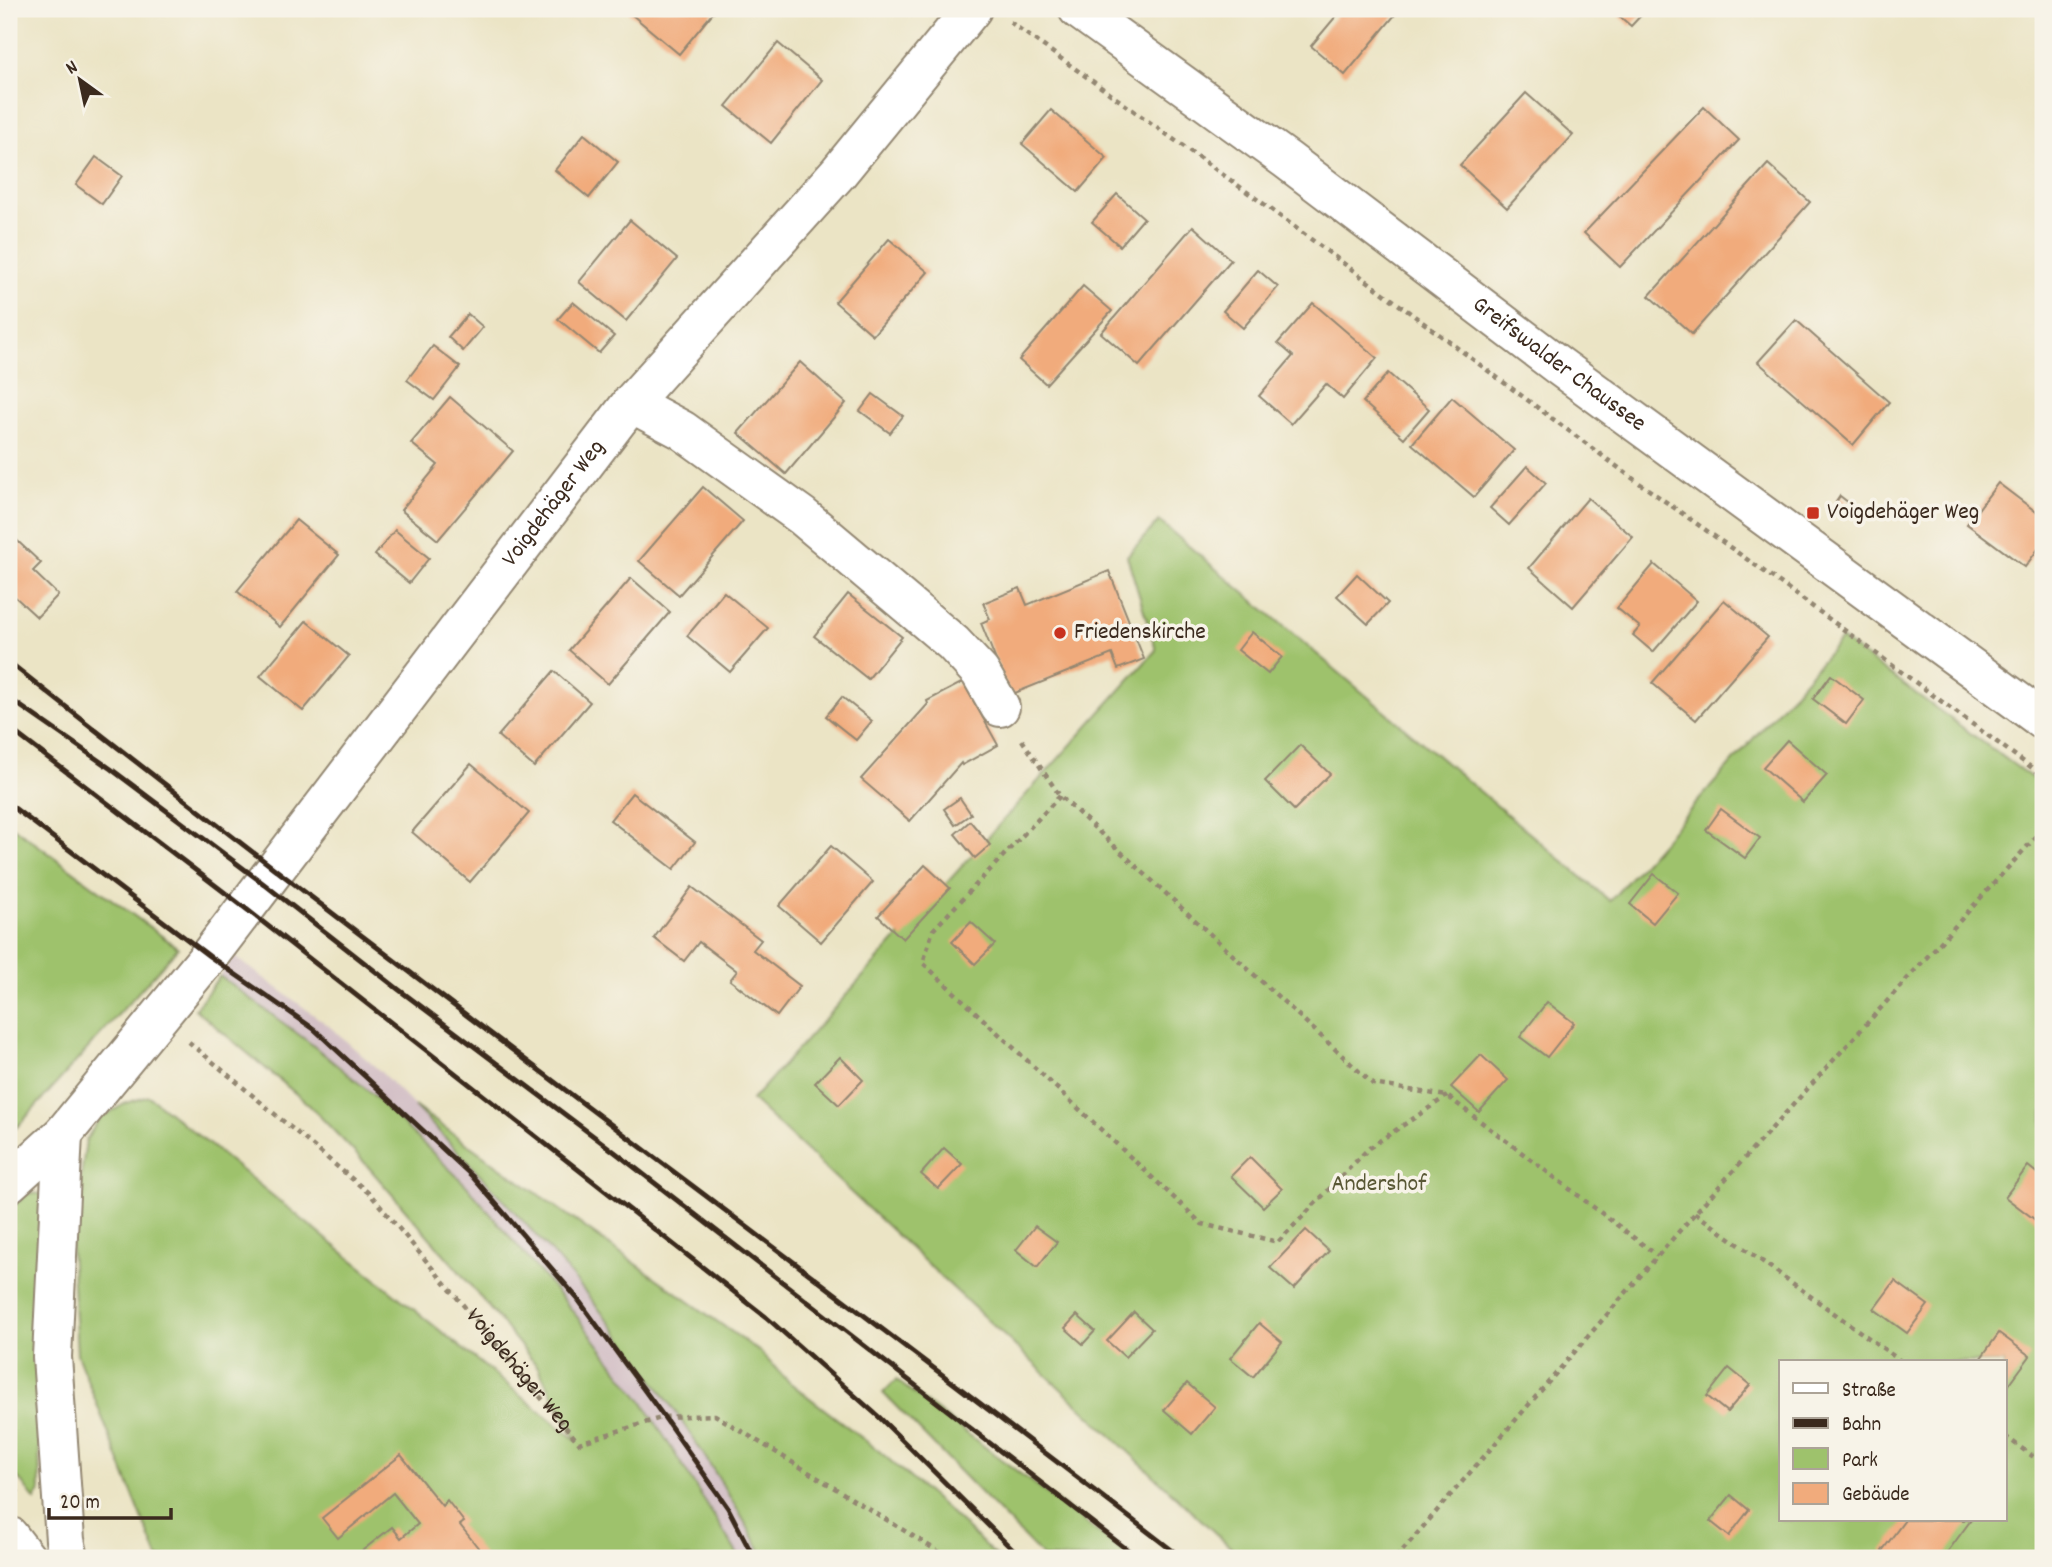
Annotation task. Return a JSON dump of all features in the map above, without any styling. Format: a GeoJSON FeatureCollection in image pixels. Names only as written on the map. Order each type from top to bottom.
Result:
{"type":"FeatureCollection","features":[{"type":"Feature","properties":{"kind":"street","name":"Greifswalder Chaussee"},"geometry":{"type":"LineString","coordinates":[[1078,9],[1287,160],[1559,366],[2043,720]]}},
{"type":"Feature","properties":{"kind":"street","name":"Voigdehäger Weg"},"geometry":{"type":"LineString","coordinates":[[9,1183],[63,1134],[158,1017],[264,884],[631,403],[838,173],[988,14]]}},
{"type":"Feature","properties":{"kind":"street"},"geometry":{"type":"LineString","coordinates":[[631,403],[682,430],[802,516],[953,643],[980,672],[1000,707]]}},
{"type":"Feature","properties":{"kind":"street"},"geometry":{"type":"LineString","coordinates":[[63,1134],[52,1357],[65,1540],[69,1558]]}},
{"type":"Feature","properties":{"kind":"street"},"geometry":{"type":"LineString","coordinates":[[9,1536],[26,1558]]}},
{"type":"Feature","properties":{"kind":"path"},"geometry":{"type":"LineString","coordinates":[[988,14],[1073,66],[1635,480],[2043,776]]}},
{"type":"Feature","properties":{"kind":"path"},"geometry":{"type":"LineString","coordinates":[[1000,707],[1060,796],[1373,1084],[1447,1096],[1658,1256]]}},
{"type":"Feature","properties":{"kind":"path"},"geometry":{"type":"LineString","coordinates":[[1060,796],[933,930],[923,963],[1202,1224],[1278,1242],[1369,1148],[1447,1096]]}},
{"type":"Feature","properties":{"kind":"path"},"geometry":{"type":"LineString","coordinates":[[1396,1558],[1695,1213],[2043,829]]}},
{"type":"Feature","properties":{"kind":"path","name":"Voigdehäger Weg"},"geometry":{"type":"LineString","coordinates":[[158,1017],[370,1194],[579,1443],[664,1417],[715,1415],[949,1558]]}},
{"type":"Feature","properties":{"kind":"path"},"geometry":{"type":"LineString","coordinates":[[1695,1213],[1899,1360]]}},
{"type":"Feature","properties":{"kind":"path"},"geometry":{"type":"LineString","coordinates":[[2007,1437],[2043,1464]]}},
{"type":"Feature","properties":{"kind":"shaded area"},"geometry":{"type":"Polygon","coordinates":[[[234,956],[329,1026],[380,1071],[482,1175],[591,1298],[699,1447],[765,1558],[740,1558],[644,1404],[310,1043],[220,976],[234,956]]]}},
{"type":"Feature","properties":{"kind":"green space","name":"Andershof"},"geometry":{"type":"Polygon","coordinates":[[[1159,521],[1610,901],[1841,639],[2043,786],[2043,1558],[1242,1558],[752,1100],[1156,650],[1127,556],[1159,521]]]}},
{"type":"Feature","properties":{"kind":"green space"},"geometry":{"type":"Polygon","coordinates":[[[9,824],[178,948],[9,1134],[9,824]]]}},
{"type":"Feature","properties":{"kind":"green space"},"geometry":{"type":"Polygon","coordinates":[[[220,976],[310,1043],[372,1094],[466,1185],[571,1309],[644,1404],[740,1558],[158,1558],[77,1354],[71,1249],[86,1140],[99,1119],[126,1103],[149,1096],[577,1441],[538,1367],[364,1162],[308,1104],[195,1009],[220,976]]]}},
{"type":"Feature","properties":{"kind":"green space"},"geometry":{"type":"Polygon","coordinates":[[[414,1106],[760,1352],[789,1382],[879,1451],[998,1558],[765,1558],[684,1424],[614,1328],[526,1224],[414,1106]]]}},
{"type":"Feature","properties":{"kind":"green space"},"geometry":{"type":"Polygon","coordinates":[[[28,1193],[42,1194],[37,1353],[40,1491],[35,1500],[9,1466],[9,1210],[28,1193]]]}},
{"type":"Feature","properties":{"kind":"green space"},"geometry":{"type":"Polygon","coordinates":[[[896,1380],[1132,1558],[1044,1558],[883,1393],[896,1380]]]}},
{"type":"Feature","properties":{"kind":"building"},"geometry":{"type":"Polygon","coordinates":[[[625,9],[716,9],[679,54],[625,9]]]}},
{"type":"Feature","properties":{"kind":"building"},"geometry":{"type":"Polygon","coordinates":[[[1342,9],[1400,9],[1345,75],[1311,46],[1342,9]]]}},
{"type":"Feature","properties":{"kind":"building"},"geometry":{"type":"Polygon","coordinates":[[[1611,9],[1647,9],[1631,26],[1611,9]]]}},
{"type":"Feature","properties":{"kind":"building"},"geometry":{"type":"Polygon","coordinates":[[[778,43],[822,80],[771,143],[726,106],[778,43]]]}},
{"type":"Feature","properties":{"kind":"building"},"geometry":{"type":"Polygon","coordinates":[[[1526,93],[1573,135],[1507,208],[1460,165],[1526,93]]]}},
{"type":"Feature","properties":{"kind":"building"},"geometry":{"type":"Polygon","coordinates":[[[1704,107],[1739,140],[1620,267],[1584,233],[1704,107]]]}},
{"type":"Feature","properties":{"kind":"building"},"geometry":{"type":"Polygon","coordinates":[[[1051,110],[1107,158],[1078,192],[1022,144],[1051,110]]]}},
{"type":"Feature","properties":{"kind":"building"},"geometry":{"type":"Polygon","coordinates":[[[584,134],[618,162],[589,198],[555,170],[584,134]]]}},
{"type":"Feature","properties":{"kind":"building"},"geometry":{"type":"Polygon","coordinates":[[[96,157],[122,176],[102,204],[76,185],[96,157]]]}},
{"type":"Feature","properties":{"kind":"building"},"geometry":{"type":"Polygon","coordinates":[[[1768,164],[1810,202],[1692,334],[1649,296],[1768,164]]]}},
{"type":"Feature","properties":{"kind":"building"},"geometry":{"type":"Polygon","coordinates":[[[1117,194],[1144,218],[1120,246],[1092,222],[1117,194]]]}},
{"type":"Feature","properties":{"kind":"building"},"geometry":{"type":"Polygon","coordinates":[[[630,220],[677,259],[626,321],[579,282],[630,220]]]}},
{"type":"Feature","properties":{"kind":"building"},"geometry":{"type":"Polygon","coordinates":[[[1193,226],[1231,260],[1139,366],[1101,333],[1193,226]]]}},
{"type":"Feature","properties":{"kind":"building"},"geometry":{"type":"Polygon","coordinates":[[[889,239],[928,272],[873,335],[835,302],[889,239]]]}},
{"type":"Feature","properties":{"kind":"building"},"geometry":{"type":"Polygon","coordinates":[[[1258,270],[1278,287],[1243,328],[1223,311],[1258,270]]]}},
{"type":"Feature","properties":{"kind":"building"},"geometry":{"type":"Polygon","coordinates":[[[1083,286],[1112,311],[1046,384],[1019,360],[1083,286]]]}},
{"type":"Feature","properties":{"kind":"building"},"geometry":{"type":"Polygon","coordinates":[[[573,302],[614,336],[599,353],[558,319],[573,302]]]}},
{"type":"Feature","properties":{"kind":"building"},"geometry":{"type":"Polygon","coordinates":[[[1313,303],[1377,358],[1343,399],[1326,384],[1291,424],[1259,396],[1293,356],[1278,343],[1313,303]]]}},
{"type":"Feature","properties":{"kind":"building"},"geometry":{"type":"Polygon","coordinates":[[[468,314],[483,327],[463,351],[448,337],[468,314]]]}},
{"type":"Feature","properties":{"kind":"building"},"geometry":{"type":"Polygon","coordinates":[[[1796,320],[1889,402],[1853,445],[1758,362],[1796,320]]]}},
{"type":"Feature","properties":{"kind":"building"},"geometry":{"type":"Polygon","coordinates":[[[433,346],[460,367],[434,400],[407,380],[433,346]]]}},
{"type":"Feature","properties":{"kind":"building"},"geometry":{"type":"Polygon","coordinates":[[[800,362],[846,403],[786,474],[738,433],[800,362]]]}},
{"type":"Feature","properties":{"kind":"building"},"geometry":{"type":"Polygon","coordinates":[[[1388,373],[1429,409],[1404,438],[1363,402],[1388,373]]]}},
{"type":"Feature","properties":{"kind":"building"},"geometry":{"type":"Polygon","coordinates":[[[873,394],[903,416],[890,433],[860,411],[873,394]]]}},
{"type":"Feature","properties":{"kind":"building"},"geometry":{"type":"Polygon","coordinates":[[[450,397],[513,451],[438,540],[401,510],[438,465],[411,443],[450,397]]]}},
{"type":"Feature","properties":{"kind":"building"},"geometry":{"type":"Polygon","coordinates":[[[1452,397],[1514,450],[1474,497],[1412,444],[1452,397]]]}},
{"type":"Feature","properties":{"kind":"building"},"geometry":{"type":"Polygon","coordinates":[[[1527,466],[1546,483],[1509,525],[1490,508],[1527,466]]]}},
{"type":"Feature","properties":{"kind":"building"},"geometry":{"type":"Polygon","coordinates":[[[1998,483],[2043,517],[2043,542],[2025,567],[1967,524],[1998,483]]]}},
{"type":"Feature","properties":{"kind":"building"},"geometry":{"type":"Polygon","coordinates":[[[703,487],[743,521],[679,595],[639,561],[703,487]]]}},
{"type":"Feature","properties":{"kind":"building"},"geometry":{"type":"Polygon","coordinates":[[[1840,496],[1858,510],[1853,516],[1836,502],[1840,496]]]}},
{"type":"Feature","properties":{"kind":"building"},"geometry":{"type":"Polygon","coordinates":[[[1588,498],[1633,537],[1573,607],[1529,568],[1588,498]]]}},
{"type":"Feature","properties":{"kind":"building"},"geometry":{"type":"Polygon","coordinates":[[[296,520],[339,555],[280,627],[237,591],[296,520]]]}},
{"type":"Feature","properties":{"kind":"building"},"geometry":{"type":"Polygon","coordinates":[[[395,530],[429,558],[409,583],[375,555],[395,530]]]}},
{"type":"Feature","properties":{"kind":"building"},"geometry":{"type":"Polygon","coordinates":[[[9,533],[41,563],[33,571],[58,595],[37,617],[11,593],[9,596],[9,533]]]}},
{"type":"Feature","properties":{"kind":"building"},"geometry":{"type":"Polygon","coordinates":[[[1654,564],[1697,601],[1653,652],[1633,635],[1640,627],[1617,608],[1654,564]]]}},
{"type":"Feature","properties":{"kind":"building","name":"Friedenskirche"},"geometry":{"type":"Polygon","coordinates":[[[1109,571],[1144,659],[1118,669],[1112,654],[1010,695],[981,623],[990,619],[983,603],[1020,588],[1027,605],[1109,571]]]}},
{"type":"Feature","properties":{"kind":"building"},"geometry":{"type":"Polygon","coordinates":[[[1357,574],[1388,603],[1368,624],[1337,596],[1357,574]]]}},
{"type":"Feature","properties":{"kind":"building"},"geometry":{"type":"Polygon","coordinates":[[[631,578],[670,612],[608,684],[569,650],[631,578]]]}},
{"type":"Feature","properties":{"kind":"building"},"geometry":{"type":"Polygon","coordinates":[[[724,592],[768,628],[730,672],[687,636],[724,592]]]}},
{"type":"Feature","properties":{"kind":"building"},"geometry":{"type":"Polygon","coordinates":[[[848,594],[902,637],[868,679],[814,636],[848,594]]]}},
{"type":"Feature","properties":{"kind":"building"},"geometry":{"type":"Polygon","coordinates":[[[1724,600],[1768,637],[1696,720],[1652,683],[1724,600]]]}},
{"type":"Feature","properties":{"kind":"building"},"geometry":{"type":"Polygon","coordinates":[[[306,621],[349,656],[303,711],[260,676],[306,621]]]}},
{"type":"Feature","properties":{"kind":"building"},"geometry":{"type":"Polygon","coordinates":[[[1252,632],[1282,657],[1268,674],[1238,650],[1252,632]]]}},
{"type":"Feature","properties":{"kind":"building"},"geometry":{"type":"Polygon","coordinates":[[[554,671],[590,702],[534,767],[498,736],[554,671]]]}},
{"type":"Feature","properties":{"kind":"building"},"geometry":{"type":"Polygon","coordinates":[[[1831,675],[1864,700],[1846,724],[1813,699],[1831,675]]]}},
{"type":"Feature","properties":{"kind":"building"},"geometry":{"type":"Polygon","coordinates":[[[963,682],[998,745],[962,765],[961,763],[910,821],[861,779],[928,704],[927,701],[963,682]]]}},
{"type":"Feature","properties":{"kind":"building"},"geometry":{"type":"Polygon","coordinates":[[[842,697],[872,721],[856,740],[826,716],[842,697]]]}},
{"type":"Feature","properties":{"kind":"building"},"geometry":{"type":"Polygon","coordinates":[[[1787,740],[1827,775],[1803,802],[1763,767],[1787,740]]]}},
{"type":"Feature","properties":{"kind":"building"},"geometry":{"type":"Polygon","coordinates":[[[1300,745],[1330,774],[1294,810],[1265,781],[1300,745]]]}},
{"type":"Feature","properties":{"kind":"building"},"geometry":{"type":"Polygon","coordinates":[[[471,764],[529,813],[470,882],[412,832],[471,764]]]}},
{"type":"Feature","properties":{"kind":"building"},"geometry":{"type":"Polygon","coordinates":[[[632,793],[695,842],[674,869],[610,820],[632,793]]]}},
{"type":"Feature","properties":{"kind":"building"},"geometry":{"type":"Polygon","coordinates":[[[960,798],[971,814],[955,825],[944,809],[960,798]]]}},
{"type":"Feature","properties":{"kind":"building"},"geometry":{"type":"Polygon","coordinates":[[[1721,809],[1760,838],[1745,858],[1706,830],[1721,809]]]}},
{"type":"Feature","properties":{"kind":"building"},"geometry":{"type":"Polygon","coordinates":[[[970,821],[990,845],[975,858],[955,834],[970,821]]]}},
{"type":"Feature","properties":{"kind":"building"},"geometry":{"type":"Polygon","coordinates":[[[831,846],[873,882],[821,942],[779,906],[831,846]]]}},
{"type":"Feature","properties":{"kind":"building"},"geometry":{"type":"Polygon","coordinates":[[[925,865],[950,888],[903,939],[878,916],[925,865]]]}},
{"type":"Feature","properties":{"kind":"building"},"geometry":{"type":"Polygon","coordinates":[[[1654,874],[1678,893],[1653,923],[1630,904],[1654,874]]]}},
{"type":"Feature","properties":{"kind":"building"},"geometry":{"type":"Polygon","coordinates":[[[692,887],[761,940],[753,950],[800,986],[777,1016],[730,980],[737,971],[699,942],[684,961],[654,938],[692,887]]]}},
{"type":"Feature","properties":{"kind":"building"},"geometry":{"type":"Polygon","coordinates":[[[971,922],[995,944],[975,964],[952,942],[971,922]]]}},
{"type":"Feature","properties":{"kind":"building"},"geometry":{"type":"Polygon","coordinates":[[[1547,1002],[1574,1023],[1547,1057],[1520,1037],[1547,1002]]]}},
{"type":"Feature","properties":{"kind":"building"},"geometry":{"type":"Polygon","coordinates":[[[1481,1055],[1508,1080],[1479,1112],[1451,1087],[1481,1055]]]}},
{"type":"Feature","properties":{"kind":"building"},"geometry":{"type":"Polygon","coordinates":[[[840,1057],[863,1080],[839,1105],[815,1083],[840,1057]]]}},
{"type":"Feature","properties":{"kind":"building"},"geometry":{"type":"Polygon","coordinates":[[[944,1148],[962,1164],[938,1189],[921,1174],[944,1148]]]}},
{"type":"Feature","properties":{"kind":"building"},"geometry":{"type":"Polygon","coordinates":[[[1250,1157],[1282,1189],[1263,1207],[1231,1176],[1250,1157]]]}},
{"type":"Feature","properties":{"kind":"building"},"geometry":{"type":"Polygon","coordinates":[[[2028,1166],[2043,1178],[2042,1225],[2005,1197],[2028,1166]]]}},
{"type":"Feature","properties":{"kind":"building"},"geometry":{"type":"Polygon","coordinates":[[[1035,1226],[1057,1242],[1037,1267],[1016,1250],[1035,1226]]]}},
{"type":"Feature","properties":{"kind":"building"},"geometry":{"type":"Polygon","coordinates":[[[1306,1230],[1329,1251],[1294,1289],[1270,1268],[1306,1230]]]}},
{"type":"Feature","properties":{"kind":"building"},"geometry":{"type":"Polygon","coordinates":[[[1895,1281],[1928,1305],[1907,1333],[1874,1309],[1895,1281]]]}},
{"type":"Feature","properties":{"kind":"building"},"geometry":{"type":"Polygon","coordinates":[[[1134,1312],[1152,1329],[1125,1357],[1107,1341],[1134,1312]]]}},
{"type":"Feature","properties":{"kind":"building"},"geometry":{"type":"Polygon","coordinates":[[[1077,1315],[1095,1331],[1083,1344],[1065,1328],[1077,1315]]]}},
{"type":"Feature","properties":{"kind":"building"},"geometry":{"type":"Polygon","coordinates":[[[1259,1323],[1282,1342],[1253,1377],[1230,1358],[1259,1323]]]}},
{"type":"Feature","properties":{"kind":"building"},"geometry":{"type":"Polygon","coordinates":[[[1999,1333],[2030,1356],[2007,1387],[2007,1360],[1979,1360],[1999,1333]]]}},
{"type":"Feature","properties":{"kind":"building"},"geometry":{"type":"Polygon","coordinates":[[[1729,1368],[1750,1385],[1727,1412],[1707,1396],[1729,1368]]]}},
{"type":"Feature","properties":{"kind":"building"},"geometry":{"type":"Polygon","coordinates":[[[1187,1383],[1215,1407],[1192,1434],[1164,1410],[1187,1383]]]}},
{"type":"Feature","properties":{"kind":"building"},"geometry":{"type":"Polygon","coordinates":[[[401,1455],[442,1506],[447,1500],[464,1522],[460,1525],[484,1555],[480,1558],[362,1558],[358,1554],[392,1527],[401,1538],[418,1524],[393,1493],[338,1538],[322,1518],[401,1455]]]}},
{"type":"Feature","properties":{"kind":"building"},"geometry":{"type":"Polygon","coordinates":[[[1731,1495],[1749,1510],[1729,1536],[1710,1521],[1731,1495]]]}},
{"type":"Feature","properties":{"kind":"building"},"geometry":{"type":"Polygon","coordinates":[[[1904,1522],[1970,1522],[1943,1558],[1893,1558],[1882,1551],[1904,1522]]]}},
{"type":"Feature","properties":{"kind":"railway"},"geometry":{"type":"LineString","coordinates":[[9,662],[300,889],[1182,1558]]}},
{"type":"Feature","properties":{"kind":"railway"},"geometry":{"type":"LineString","coordinates":[[9,698],[111,769],[264,884],[1138,1558]]}},
{"type":"Feature","properties":{"kind":"railway"},"geometry":{"type":"LineString","coordinates":[[9,728],[245,908],[766,1317],[879,1417],[1021,1558]]}},
{"type":"Feature","properties":{"kind":"railway"},"geometry":{"type":"LineString","coordinates":[[9,804],[209,956],[314,1029],[472,1176],[577,1298],[728,1508],[754,1558]]}},
{"type":"Feature","properties":{"kind":"place","name":"Voigdehäger Weg"},"geometry":{"type":"Point","coordinates":[1813,513]}},
{"type":"Feature","properties":{"kind":"place","name":"Friedenskirche"},"geometry":{"type":"Point","coordinates":[1060,633]}}]}
